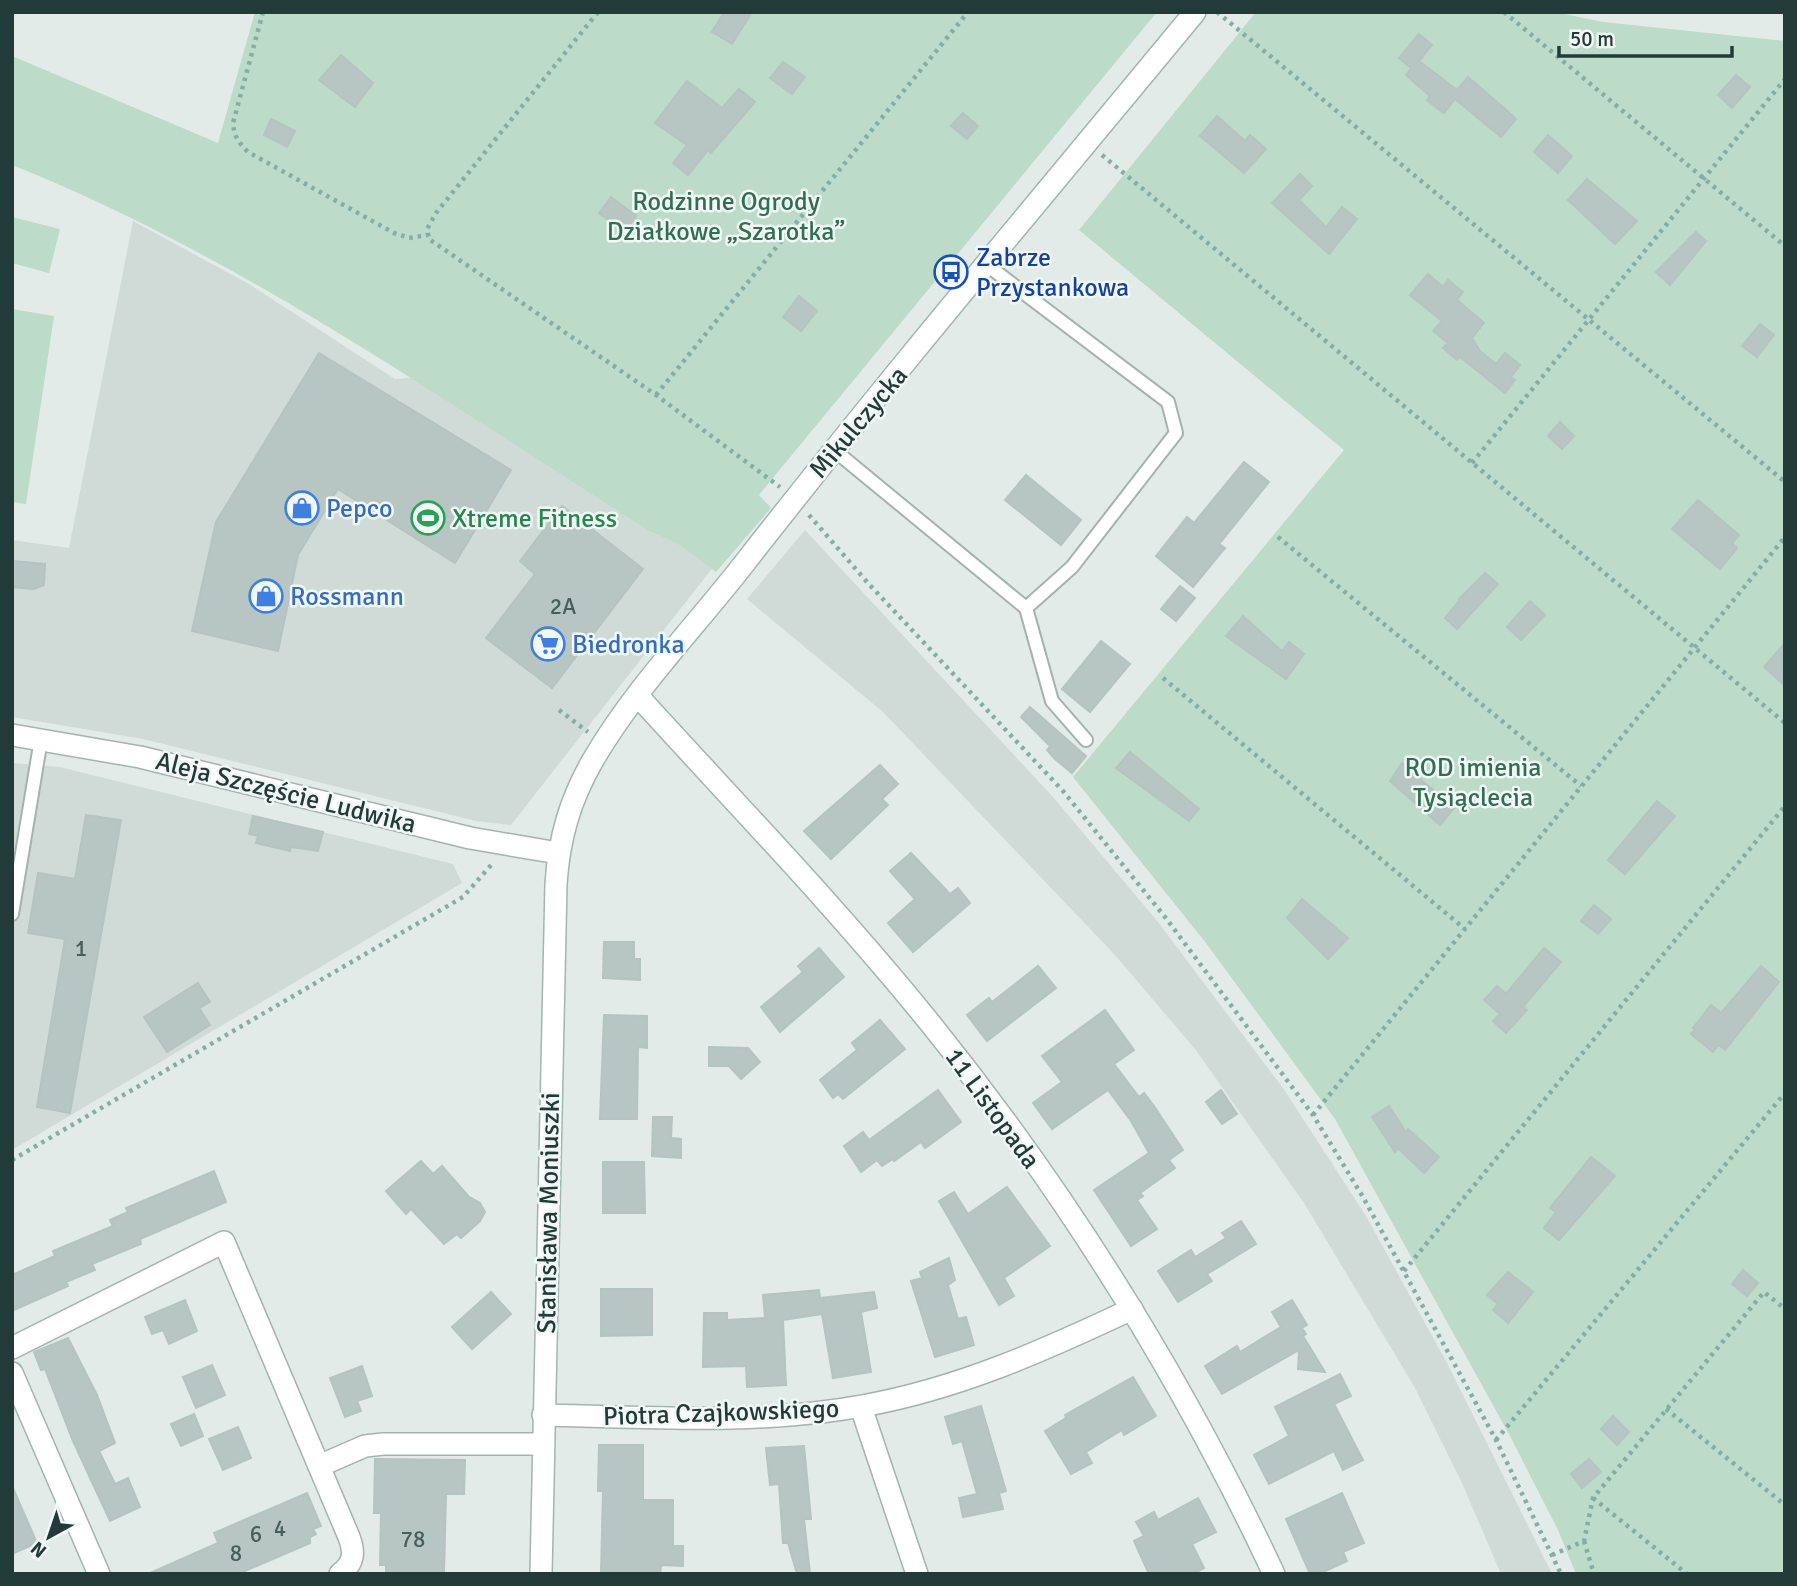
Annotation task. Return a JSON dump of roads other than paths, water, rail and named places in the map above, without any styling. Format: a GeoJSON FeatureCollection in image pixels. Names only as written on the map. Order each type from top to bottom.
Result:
{"type":"FeatureCollection","features":[{"type":"Feature","properties":{"kind":"street","name":"Mikulczycka"},"geometry":{"type":"LineString","coordinates":[[558,853],[565,819],[576,792],[594,757],[638,696],[794,498],[1195,12]]}},
{"type":"Feature","properties":{"kind":"street","name":"11 Listopada"},"geometry":{"type":"LineString","coordinates":[[638,696],[835,912],[929,1021],[1007,1124],[1132,1309],[1214,1451],[1274,1574]]}},
{"type":"Feature","properties":{"kind":"street","name":"Aleja Szczęście Ludwika"},"geometry":{"type":"LineString","coordinates":[[12,735],[140,757],[470,838],[558,853]]}},
{"type":"Feature","properties":{"kind":"street","name":"Stanisława Moniuszki"},"geometry":{"type":"LineString","coordinates":[[541,1574],[558,853]]}},
{"type":"Feature","properties":{"kind":"street"},"geometry":{"type":"LineString","coordinates":[[12,1348],[225,1242],[353,1548],[349,1567],[340,1574]]}},
{"type":"Feature","properties":{"kind":"street","name":"Piotra Czajkowskiego"},"geometry":{"type":"LineString","coordinates":[[543,1415],[753,1417],[861,1407],[995,1370],[1132,1309]]}},
{"type":"Feature","properties":{"kind":"street"},"geometry":{"type":"LineString","coordinates":[[12,1373],[99,1574]]}},
{"type":"Feature","properties":{"kind":"street"},"geometry":{"type":"LineString","coordinates":[[861,1407],[905,1531],[917,1574]]}},
{"type":"Feature","properties":{"kind":"street"},"geometry":{"type":"LineString","coordinates":[[319,1466],[365,1446],[383,1444],[543,1444]]}},
{"type":"Feature","properties":{"kind":"lane"},"geometry":{"type":"LineString","coordinates":[[987,265],[1168,402],[1176,433],[1072,567],[1026,608]]}},
{"type":"Feature","properties":{"kind":"lane"},"geometry":{"type":"LineString","coordinates":[[834,450],[1026,608],[1052,701],[1086,740]]}},
{"type":"Feature","properties":{"kind":"lane"},"geometry":{"type":"LineString","coordinates":[[12,914],[41,739]]}},
{"type":"Feature","properties":{"kind":"place","name":"Zabrze Przystankowa"},"geometry":{"type":"Point","coordinates":[951,272]}},
{"type":"Feature","properties":{"kind":"place","name":"Pepco"},"geometry":{"type":"Point","coordinates":[302,508]}},
{"type":"Feature","properties":{"kind":"place","name":"Xtreme Fitness"},"geometry":{"type":"Point","coordinates":[428,518]}},
{"type":"Feature","properties":{"kind":"place","name":"Rossmann"},"geometry":{"type":"Point","coordinates":[266,596]}},
{"type":"Feature","properties":{"kind":"place","name":"Biedronka"},"geometry":{"type":"Point","coordinates":[548,644]}},
{"type":"Feature","properties":{"kind":"park label","name":"Rodzinne Ogrody Działkowe „Szarotka”"},"geometry":{"type":"Point","coordinates":[726,216]}},
{"type":"Feature","properties":{"kind":"park label","name":"ROD imienia Tysiąclecia"},"geometry":{"type":"Point","coordinates":[1473,782]}}]}
